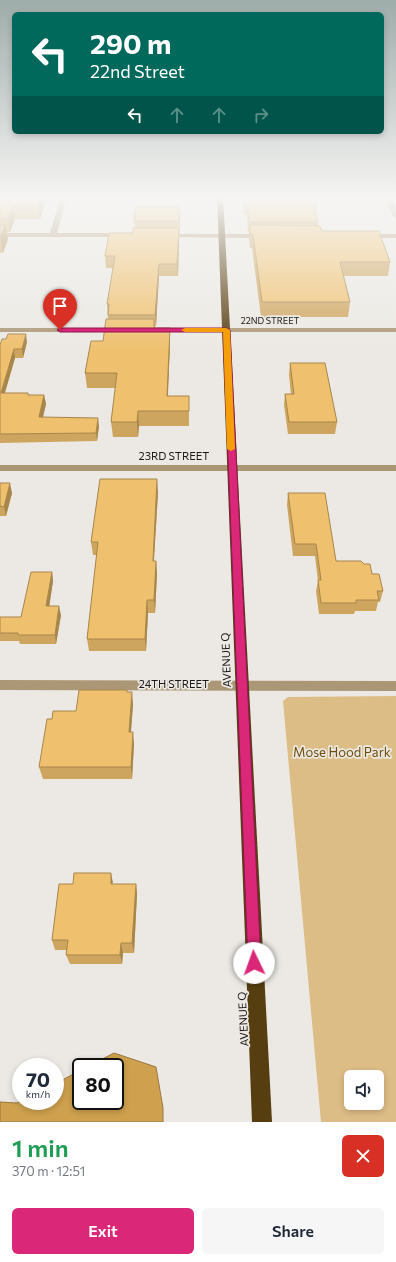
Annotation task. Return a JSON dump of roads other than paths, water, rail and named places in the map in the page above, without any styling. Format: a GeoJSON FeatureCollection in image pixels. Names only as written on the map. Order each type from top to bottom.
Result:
{"type":"FeatureCollection","features":[{"type":"Feature","properties":{"kind":"highway","name":"AVENUE Q"},"geometry":{"type":"LineString","coordinates":[[223,248],[241,684],[262,1122]]}},
{"type":"Feature","properties":{"kind":"street"},"geometry":{"type":"LineString","coordinates":[[0,330],[125,330]]}},
{"type":"Feature","properties":{"kind":"street","name":"22ND STREET"},"geometry":{"type":"LineString","coordinates":[[148,330],[396,330]]}},
{"type":"Feature","properties":{"kind":"street","name":"23RD STREET"},"geometry":{"type":"LineString","coordinates":[[0,468],[396,468]]}},
{"type":"Feature","properties":{"kind":"street","name":"24TH STREET"},"geometry":{"type":"LineString","coordinates":[[0,685],[241,684],[396,686]]}},
{"type":"Feature","properties":{"kind":"park label","name":"Mose Hood Park"},"geometry":{"type":"Point","coordinates":[342,752]}}]}
